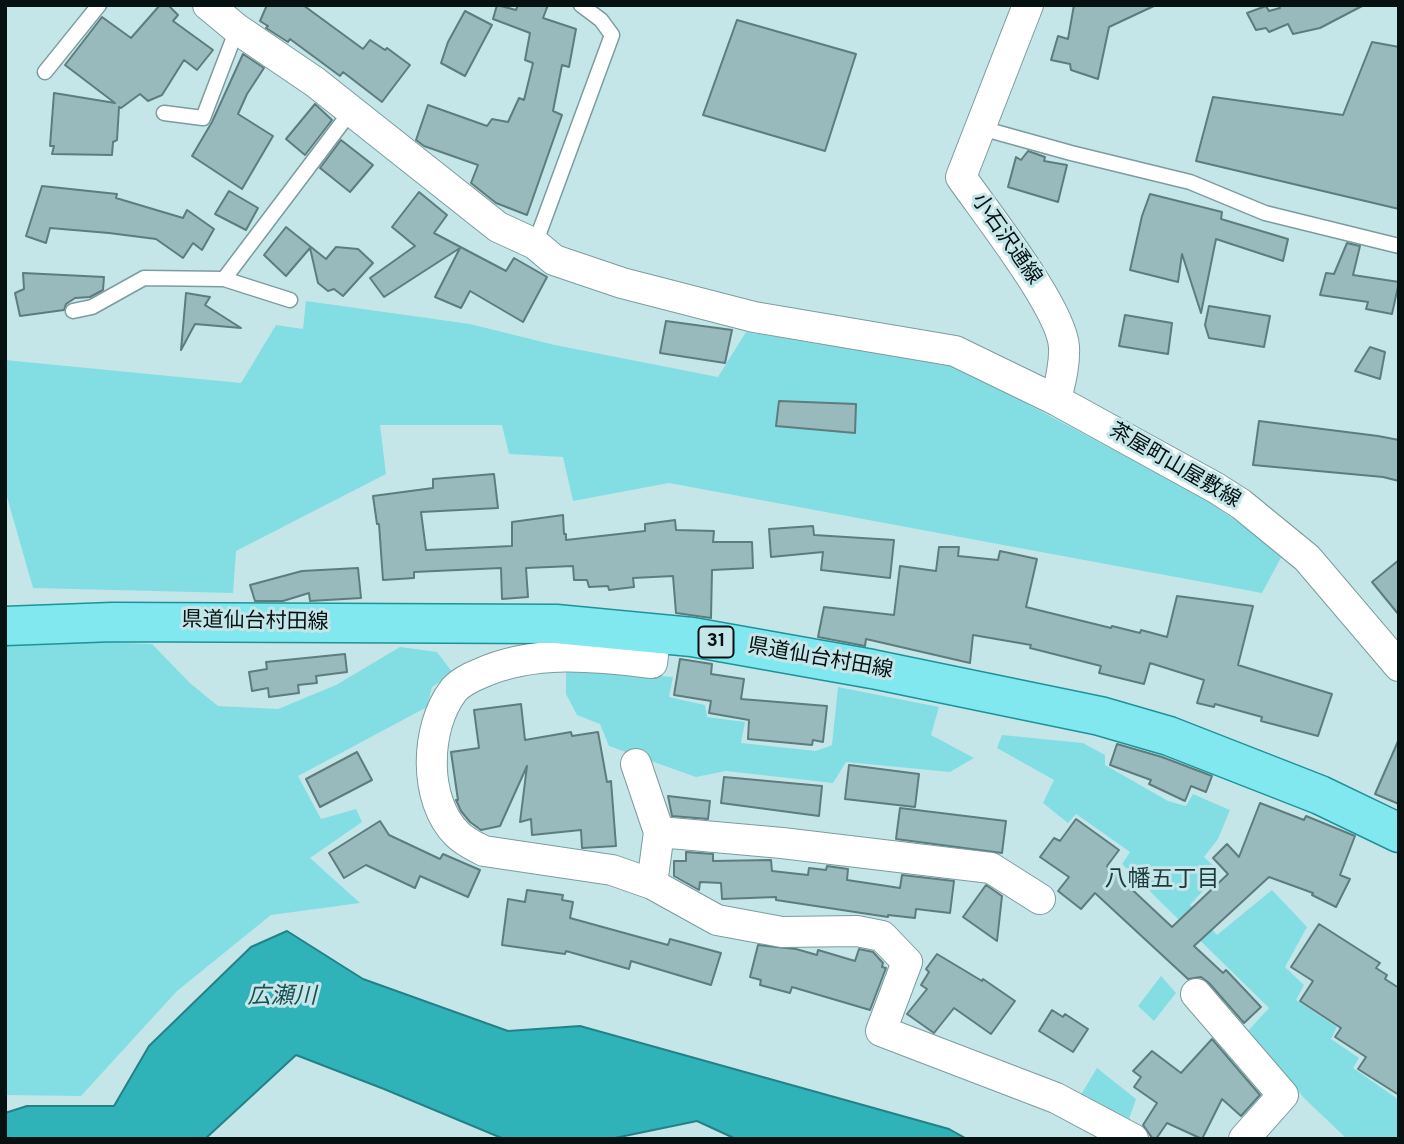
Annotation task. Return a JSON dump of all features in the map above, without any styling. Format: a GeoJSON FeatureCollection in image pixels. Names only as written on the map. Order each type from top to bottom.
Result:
{"type":"FeatureCollection","features":[{"type":"Feature","properties":{"kind":"main road","name":"県道仙台村田線"},"geometry":{"type":"LineString","coordinates":[[5,626],[113,622],[556,624],[656,633],[872,669],[1100,716],[1169,736],[1320,795],[1399,832]]}},
{"type":"Feature","properties":{"kind":"street","name":"茶屋町山屋敷線"},"geometry":{"type":"LineString","coordinates":[[208,5],[237,29],[315,82],[498,227],[534,244],[554,260],[622,283],[741,313],[955,351],[1056,400],[1241,504],[1307,558],[1399,666]]}},
{"type":"Feature","properties":{"kind":"street","name":"小石沢通線"},"geometry":{"type":"LineString","coordinates":[[1028,5],[961,177],[1048,303],[1064,345],[1056,400]]}},
{"type":"Feature","properties":{"kind":"street"},"geometry":{"type":"LineString","coordinates":[[656,633],[652,663],[589,655],[508,662],[477,675],[454,689],[437,721],[430,760],[438,803],[445,819],[457,834],[468,844],[484,851],[612,870],[652,884],[717,920],[782,932],[857,931],[881,936],[907,962],[881,1031],[1056,1098],[1133,1139]]}},
{"type":"Feature","properties":{"kind":"street"},"geometry":{"type":"LineString","coordinates":[[636,764],[659,832],[652,884]]}},
{"type":"Feature","properties":{"kind":"street"},"geometry":{"type":"LineString","coordinates":[[659,832],[782,843],[991,868],[1040,899]]}},
{"type":"Feature","properties":{"kind":"street"},"geometry":{"type":"LineString","coordinates":[[1196,994],[1283,1095],[1244,1139]]}},
{"type":"Feature","properties":{"kind":"lane"},"geometry":{"type":"LineString","coordinates":[[45,72],[99,5]]}},
{"type":"Feature","properties":{"kind":"lane"},"geometry":{"type":"LineString","coordinates":[[534,244],[612,35],[601,20],[582,5]]}},
{"type":"Feature","properties":{"kind":"lane"},"geometry":{"type":"LineString","coordinates":[[164,113],[202,118],[237,29]]}},
{"type":"Feature","properties":{"kind":"lane"},"geometry":{"type":"LineString","coordinates":[[224,279],[351,111]]}},
{"type":"Feature","properties":{"kind":"lane"},"geometry":{"type":"LineString","coordinates":[[981,128],[1190,182],[1265,213],[1399,246]]}},
{"type":"Feature","properties":{"kind":"lane"},"geometry":{"type":"LineString","coordinates":[[73,311],[92,307],[144,278],[224,279],[290,300]]}},
{"type":"Feature","properties":{"kind":"shaded area"},"geometry":{"type":"Polygon","coordinates":[[[306,301],[470,324],[555,345],[718,377],[746,332],[954,365],[1202,497],[1283,554],[1262,593],[669,483],[573,501],[563,457],[509,454],[502,425],[380,425],[386,474],[236,551],[233,593],[33,588],[5,490],[5,360],[241,383],[276,325],[303,329],[306,301]]]}},
{"type":"Feature","properties":{"kind":"shaded area"},"geometry":{"type":"Polygon","coordinates":[[[5,638],[152,644],[190,683],[218,706],[278,709],[336,685],[400,647],[437,652],[453,673],[432,687],[427,707],[298,776],[321,819],[356,809],[362,822],[310,858],[360,903],[271,915],[177,991],[81,1096],[5,1095],[5,638]]]}},
{"type":"Feature","properties":{"kind":"shaded area"},"geometry":{"type":"Polygon","coordinates":[[[566,667],[673,677],[669,697],[705,705],[707,717],[745,722],[741,743],[816,751],[832,745],[838,687],[939,707],[931,735],[974,758],[950,772],[846,762],[833,783],[726,771],[696,777],[609,746],[600,724],[577,715],[566,694],[566,667]]]}},
{"type":"Feature","properties":{"kind":"shaded area"},"geometry":{"type":"Polygon","coordinates":[[[1002,735],[1083,743],[1105,755],[1105,765],[1168,801],[1186,806],[1193,794],[1230,810],[1218,839],[1204,857],[1220,872],[1190,905],[1217,935],[1272,890],[1307,927],[1285,967],[1304,985],[1296,1000],[1337,1027],[1331,1039],[1359,1058],[1353,1068],[1399,1100],[1399,1139],[1347,1139],[1304,1098],[1247,1032],[1269,1008],[1122,864],[1130,852],[1076,814],[1068,823],[1043,803],[1054,780],[997,748],[1002,735]]]}},
{"type":"Feature","properties":{"kind":"shaded area"},"geometry":{"type":"Polygon","coordinates":[[[1161,976],[1176,993],[1154,1021],[1138,1006],[1161,976]]]}},
{"type":"Feature","properties":{"kind":"shaded area"},"geometry":{"type":"Polygon","coordinates":[[[1097,1068],[1136,1099],[1129,1119],[1080,1096],[1097,1068]]]}},
{"type":"Feature","properties":{"kind":"water","name":"広瀬川"},"geometry":{"type":"Polygon","coordinates":[[[287,931],[363,979],[508,1031],[580,1026],[949,1129],[967,1139],[736,1139],[697,1121],[610,1139],[504,1139],[296,1055],[205,1139],[5,1139],[5,1113],[27,1106],[114,1106],[149,1046],[251,947],[287,931]]]}},
{"type":"Feature","properties":{"kind":"building"},"geometry":{"type":"Polygon","coordinates":[[[160,5],[168,5],[178,15],[173,21],[213,50],[197,70],[184,60],[162,95],[148,101],[140,94],[119,107],[117,140],[113,142],[112,155],[52,154],[54,146],[50,146],[54,93],[115,103],[65,65],[102,17],[131,38],[160,5]]]}},
{"type":"Feature","properties":{"kind":"building"},"geometry":{"type":"Polygon","coordinates":[[[267,5],[303,5],[363,49],[370,40],[385,50],[387,48],[410,65],[382,102],[343,72],[340,76],[290,39],[288,42],[266,28],[268,26],[260,21],[267,5]]]}},
{"type":"Feature","properties":{"kind":"building"},"geometry":{"type":"Polygon","coordinates":[[[497,5],[516,10],[518,5],[548,5],[543,18],[576,29],[569,67],[562,65],[553,111],[562,115],[527,215],[496,203],[471,183],[478,165],[424,146],[416,140],[428,105],[487,126],[492,119],[508,122],[519,98],[524,100],[533,63],[525,60],[530,33],[493,19],[497,5]]]}},
{"type":"Feature","properties":{"kind":"building"},"geometry":{"type":"Polygon","coordinates":[[[1074,5],[1156,5],[1109,27],[1098,79],[1071,70],[1070,64],[1051,60],[1058,36],[1068,39],[1074,5]]]}},
{"type":"Feature","properties":{"kind":"building"},"geometry":{"type":"Polygon","coordinates":[[[1278,5],[1364,5],[1320,28],[1293,34],[1288,24],[1269,32],[1266,28],[1256,30],[1247,13],[1266,6],[1269,11],[1280,8],[1278,5]]]}},
{"type":"Feature","properties":{"kind":"building"},"geometry":{"type":"Polygon","coordinates":[[[465,11],[492,25],[465,76],[441,63],[448,42],[465,11]]]}},
{"type":"Feature","properties":{"kind":"building"},"geometry":{"type":"Polygon","coordinates":[[[737,20],[856,54],[825,151],[703,115],[737,20]]]}},
{"type":"Feature","properties":{"kind":"building"},"geometry":{"type":"Polygon","coordinates":[[[1372,42],[1399,47],[1399,209],[1196,161],[1213,97],[1343,115],[1372,42]]]}},
{"type":"Feature","properties":{"kind":"building"},"geometry":{"type":"Polygon","coordinates":[[[243,54],[264,68],[238,114],[273,136],[242,189],[192,156],[212,122],[243,54]]]}},
{"type":"Feature","properties":{"kind":"building"},"geometry":{"type":"Polygon","coordinates":[[[315,104],[332,120],[305,155],[286,139],[315,104]]]}},
{"type":"Feature","properties":{"kind":"building"},"geometry":{"type":"Polygon","coordinates":[[[341,140],[373,165],[350,192],[320,168],[341,140]]]}},
{"type":"Feature","properties":{"kind":"building"},"geometry":{"type":"Polygon","coordinates":[[[1028,151],[1045,157],[1044,161],[1067,165],[1058,202],[1008,187],[1016,157],[1021,160],[1028,151]]]}},
{"type":"Feature","properties":{"kind":"building"},"geometry":{"type":"Polygon","coordinates":[[[42,186],[117,194],[116,198],[183,218],[187,210],[214,229],[202,250],[193,243],[183,258],[156,239],[109,233],[50,228],[46,243],[26,236],[42,186]]]}},
{"type":"Feature","properties":{"kind":"building"},"geometry":{"type":"Polygon","coordinates":[[[229,191],[258,208],[246,230],[215,214],[229,191]]]}},
{"type":"Feature","properties":{"kind":"building"},"geometry":{"type":"Polygon","coordinates":[[[419,192],[447,215],[434,233],[506,271],[514,258],[547,277],[523,322],[470,291],[461,308],[435,297],[460,248],[384,297],[370,278],[415,246],[392,227],[419,192]]]}},
{"type":"Feature","properties":{"kind":"building"},"geometry":{"type":"Polygon","coordinates":[[[1150,194],[1222,212],[1221,219],[1288,239],[1283,261],[1216,239],[1201,313],[1182,254],[1178,282],[1130,270],[1142,216],[1150,194]]]}},
{"type":"Feature","properties":{"kind":"building"},"geometry":{"type":"Polygon","coordinates":[[[286,227],[326,259],[336,247],[358,249],[373,263],[343,296],[334,289],[328,291],[318,283],[310,248],[286,276],[264,255],[286,227]]]}},
{"type":"Feature","properties":{"kind":"building"},"geometry":{"type":"Polygon","coordinates":[[[1347,243],[1360,246],[1353,275],[1399,282],[1392,314],[1366,309],[1368,302],[1320,295],[1326,273],[1334,274],[1347,243]]]}},
{"type":"Feature","properties":{"kind":"building"},"geometry":{"type":"Polygon","coordinates":[[[23,273],[104,277],[103,290],[90,297],[75,298],[66,304],[64,310],[20,316],[15,293],[24,289],[23,273]]]}},
{"type":"Feature","properties":{"kind":"building"},"geometry":{"type":"Polygon","coordinates":[[[186,293],[210,297],[205,305],[241,328],[195,324],[181,350],[186,293]]]}},
{"type":"Feature","properties":{"kind":"building"},"geometry":{"type":"Polygon","coordinates":[[[1209,306],[1270,316],[1264,347],[1209,338],[1205,325],[1209,306]]]}},
{"type":"Feature","properties":{"kind":"building"},"geometry":{"type":"Polygon","coordinates":[[[1125,315],[1172,323],[1168,354],[1119,346],[1125,315]]]}},
{"type":"Feature","properties":{"kind":"building"},"geometry":{"type":"Polygon","coordinates":[[[666,321],[732,330],[725,363],[660,353],[666,321]]]}},
{"type":"Feature","properties":{"kind":"building"},"geometry":{"type":"Polygon","coordinates":[[[1370,347],[1385,352],[1380,379],[1355,371],[1370,347]]]}},
{"type":"Feature","properties":{"kind":"building"},"geometry":{"type":"Polygon","coordinates":[[[779,401],[856,404],[855,433],[776,426],[779,401]]]}},
{"type":"Feature","properties":{"kind":"building"},"geometry":{"type":"Polygon","coordinates":[[[1259,421],[1399,440],[1399,481],[1383,477],[1253,465],[1259,421]]]}},
{"type":"Feature","properties":{"kind":"building"},"geometry":{"type":"Polygon","coordinates":[[[494,474],[498,508],[421,512],[426,550],[512,546],[512,522],[563,515],[566,540],[645,531],[645,524],[675,520],[676,530],[714,531],[713,542],[752,542],[753,568],[712,570],[711,618],[676,613],[673,576],[633,578],[634,587],[609,590],[608,586],[589,587],[587,580],[574,580],[573,566],[526,568],[528,597],[502,599],[501,568],[414,572],[414,578],[383,580],[379,524],[373,496],[433,488],[433,479],[494,474]]]}},
{"type":"Feature","properties":{"kind":"building"},"geometry":{"type":"Polygon","coordinates":[[[813,526],[814,535],[894,540],[890,578],[821,570],[823,552],[771,557],[769,529],[813,526]]]}},
{"type":"Feature","properties":{"kind":"building"},"geometry":{"type":"Polygon","coordinates":[[[939,547],[959,547],[958,556],[998,560],[1000,551],[1037,559],[1026,607],[1111,628],[1112,626],[1140,633],[1141,630],[1167,637],[1177,596],[1253,606],[1238,665],[1332,694],[1318,736],[1261,721],[1262,717],[1215,704],[1214,707],[1197,703],[1204,680],[1150,663],[1144,684],[1099,673],[1101,666],[1030,648],[1031,645],[973,635],[970,663],[866,639],[865,646],[818,637],[824,607],[894,615],[900,566],[936,571],[939,547]]]}},
{"type":"Feature","properties":{"kind":"building"},"geometry":{"type":"Polygon","coordinates":[[[1399,560],[1399,615],[1372,582],[1399,560]]]}},
{"type":"Feature","properties":{"kind":"building"},"geometry":{"type":"Polygon","coordinates":[[[358,568],[361,598],[310,601],[309,593],[283,601],[255,601],[250,585],[302,571],[358,568]]]}},
{"type":"Feature","properties":{"kind":"building"},"geometry":{"type":"Polygon","coordinates":[[[345,654],[347,672],[316,676],[317,683],[298,685],[299,693],[269,697],[268,688],[252,691],[249,672],[267,669],[266,662],[345,654]]]}},
{"type":"Feature","properties":{"kind":"building"},"geometry":{"type":"Polygon","coordinates":[[[680,659],[712,664],[711,674],[744,679],[741,699],[827,706],[823,742],[813,740],[812,745],[748,739],[749,720],[709,713],[711,701],[674,695],[680,659]]]}},
{"type":"Feature","properties":{"kind":"building"},"geometry":{"type":"Polygon","coordinates":[[[521,704],[525,740],[571,732],[572,736],[598,732],[607,782],[611,781],[616,846],[582,848],[581,830],[532,835],[531,819],[520,822],[527,766],[500,826],[481,830],[461,811],[456,800],[451,752],[479,748],[474,710],[521,704]]]}},
{"type":"Feature","properties":{"kind":"building"},"geometry":{"type":"Polygon","coordinates":[[[1399,739],[1399,804],[1375,794],[1399,739]]]}},
{"type":"Feature","properties":{"kind":"building"},"geometry":{"type":"Polygon","coordinates":[[[1117,744],[1212,776],[1206,792],[1191,786],[1185,801],[1149,784],[1151,780],[1110,765],[1117,744]]]}},
{"type":"Feature","properties":{"kind":"building"},"geometry":{"type":"Polygon","coordinates":[[[357,752],[372,780],[320,807],[306,779],[357,752]]]}},
{"type":"Feature","properties":{"kind":"building"},"geometry":{"type":"Polygon","coordinates":[[[849,765],[919,774],[915,807],[845,799],[849,765]]]}},
{"type":"Feature","properties":{"kind":"building"},"geometry":{"type":"Polygon","coordinates":[[[724,777],[822,786],[819,816],[721,803],[724,777]]]}},
{"type":"Feature","properties":{"kind":"building"},"geometry":{"type":"Polygon","coordinates":[[[668,796],[710,801],[708,819],[672,816],[668,796]]]}},
{"type":"Feature","properties":{"kind":"building"},"geometry":{"type":"Polygon","coordinates":[[[1260,803],[1304,820],[1306,816],[1355,836],[1340,875],[1350,879],[1336,907],[1312,895],[1313,893],[1269,877],[1194,946],[1223,973],[1226,970],[1261,1007],[1244,1023],[1209,983],[1201,977],[1188,979],[1095,893],[1081,909],[1058,891],[1069,877],[1040,857],[1054,838],[1060,841],[1076,819],[1119,850],[1107,866],[1172,927],[1228,874],[1213,858],[1227,844],[1239,857],[1260,803]]]}},
{"type":"Feature","properties":{"kind":"building"},"geometry":{"type":"Polygon","coordinates":[[[900,808],[1006,821],[1002,853],[896,839],[900,808]]]}},
{"type":"Feature","properties":{"kind":"building"},"geometry":{"type":"Polygon","coordinates":[[[380,821],[389,835],[440,859],[443,854],[480,870],[468,897],[420,876],[415,888],[366,865],[344,878],[329,853],[380,821]]]}},
{"type":"Feature","properties":{"kind":"building"},"geometry":{"type":"Polygon","coordinates":[[[686,852],[713,854],[713,861],[771,860],[772,871],[808,875],[809,868],[826,870],[827,866],[848,869],[847,880],[900,888],[902,875],[954,881],[950,913],[916,909],[915,918],[888,917],[776,900],[776,897],[722,899],[721,883],[700,882],[699,890],[674,876],[674,861],[686,861],[686,852]]]}},
{"type":"Feature","properties":{"kind":"building"},"geometry":{"type":"Polygon","coordinates":[[[986,885],[1002,896],[997,941],[963,917],[986,885]]]}},
{"type":"Feature","properties":{"kind":"building"},"geometry":{"type":"Polygon","coordinates":[[[527,890],[563,895],[562,900],[573,902],[570,918],[668,945],[670,939],[721,953],[711,985],[631,961],[629,969],[566,951],[565,954],[502,945],[508,899],[525,902],[527,890]]]}},
{"type":"Feature","properties":{"kind":"building"},"geometry":{"type":"Polygon","coordinates":[[[1319,924],[1380,963],[1376,968],[1387,975],[1385,979],[1399,988],[1399,1095],[1358,1069],[1366,1057],[1335,1037],[1341,1028],[1300,1001],[1313,981],[1291,967],[1319,924]]]}},
{"type":"Feature","properties":{"kind":"building"},"geometry":{"type":"Polygon","coordinates":[[[758,945],[796,949],[817,955],[818,950],[855,961],[859,949],[873,952],[883,963],[882,967],[886,968],[870,1010],[792,987],[790,993],[760,985],[761,980],[750,977],[758,945]]]}},
{"type":"Feature","properties":{"kind":"building"},"geometry":{"type":"Polygon","coordinates":[[[937,954],[982,981],[983,979],[1015,1001],[991,1034],[954,1008],[934,1033],[907,1014],[927,989],[921,985],[929,972],[926,969],[937,954]]]}},
{"type":"Feature","properties":{"kind":"building"},"geometry":{"type":"Polygon","coordinates":[[[1052,1010],[1063,1017],[1065,1014],[1088,1029],[1073,1052],[1039,1031],[1052,1010]]]}},
{"type":"Feature","properties":{"kind":"building"},"geometry":{"type":"Polygon","coordinates":[[[1212,1039],[1260,1095],[1241,1116],[1222,1099],[1202,1139],[1167,1123],[1156,1139],[1153,1139],[1143,1125],[1157,1103],[1134,1087],[1141,1077],[1133,1071],[1152,1051],[1181,1073],[1212,1039]]]}},
{"type":"Feature","properties":{"kind":"district","name":"八幡五丁目"},"geometry":{"type":"Point","coordinates":[1162,881]}}]}
